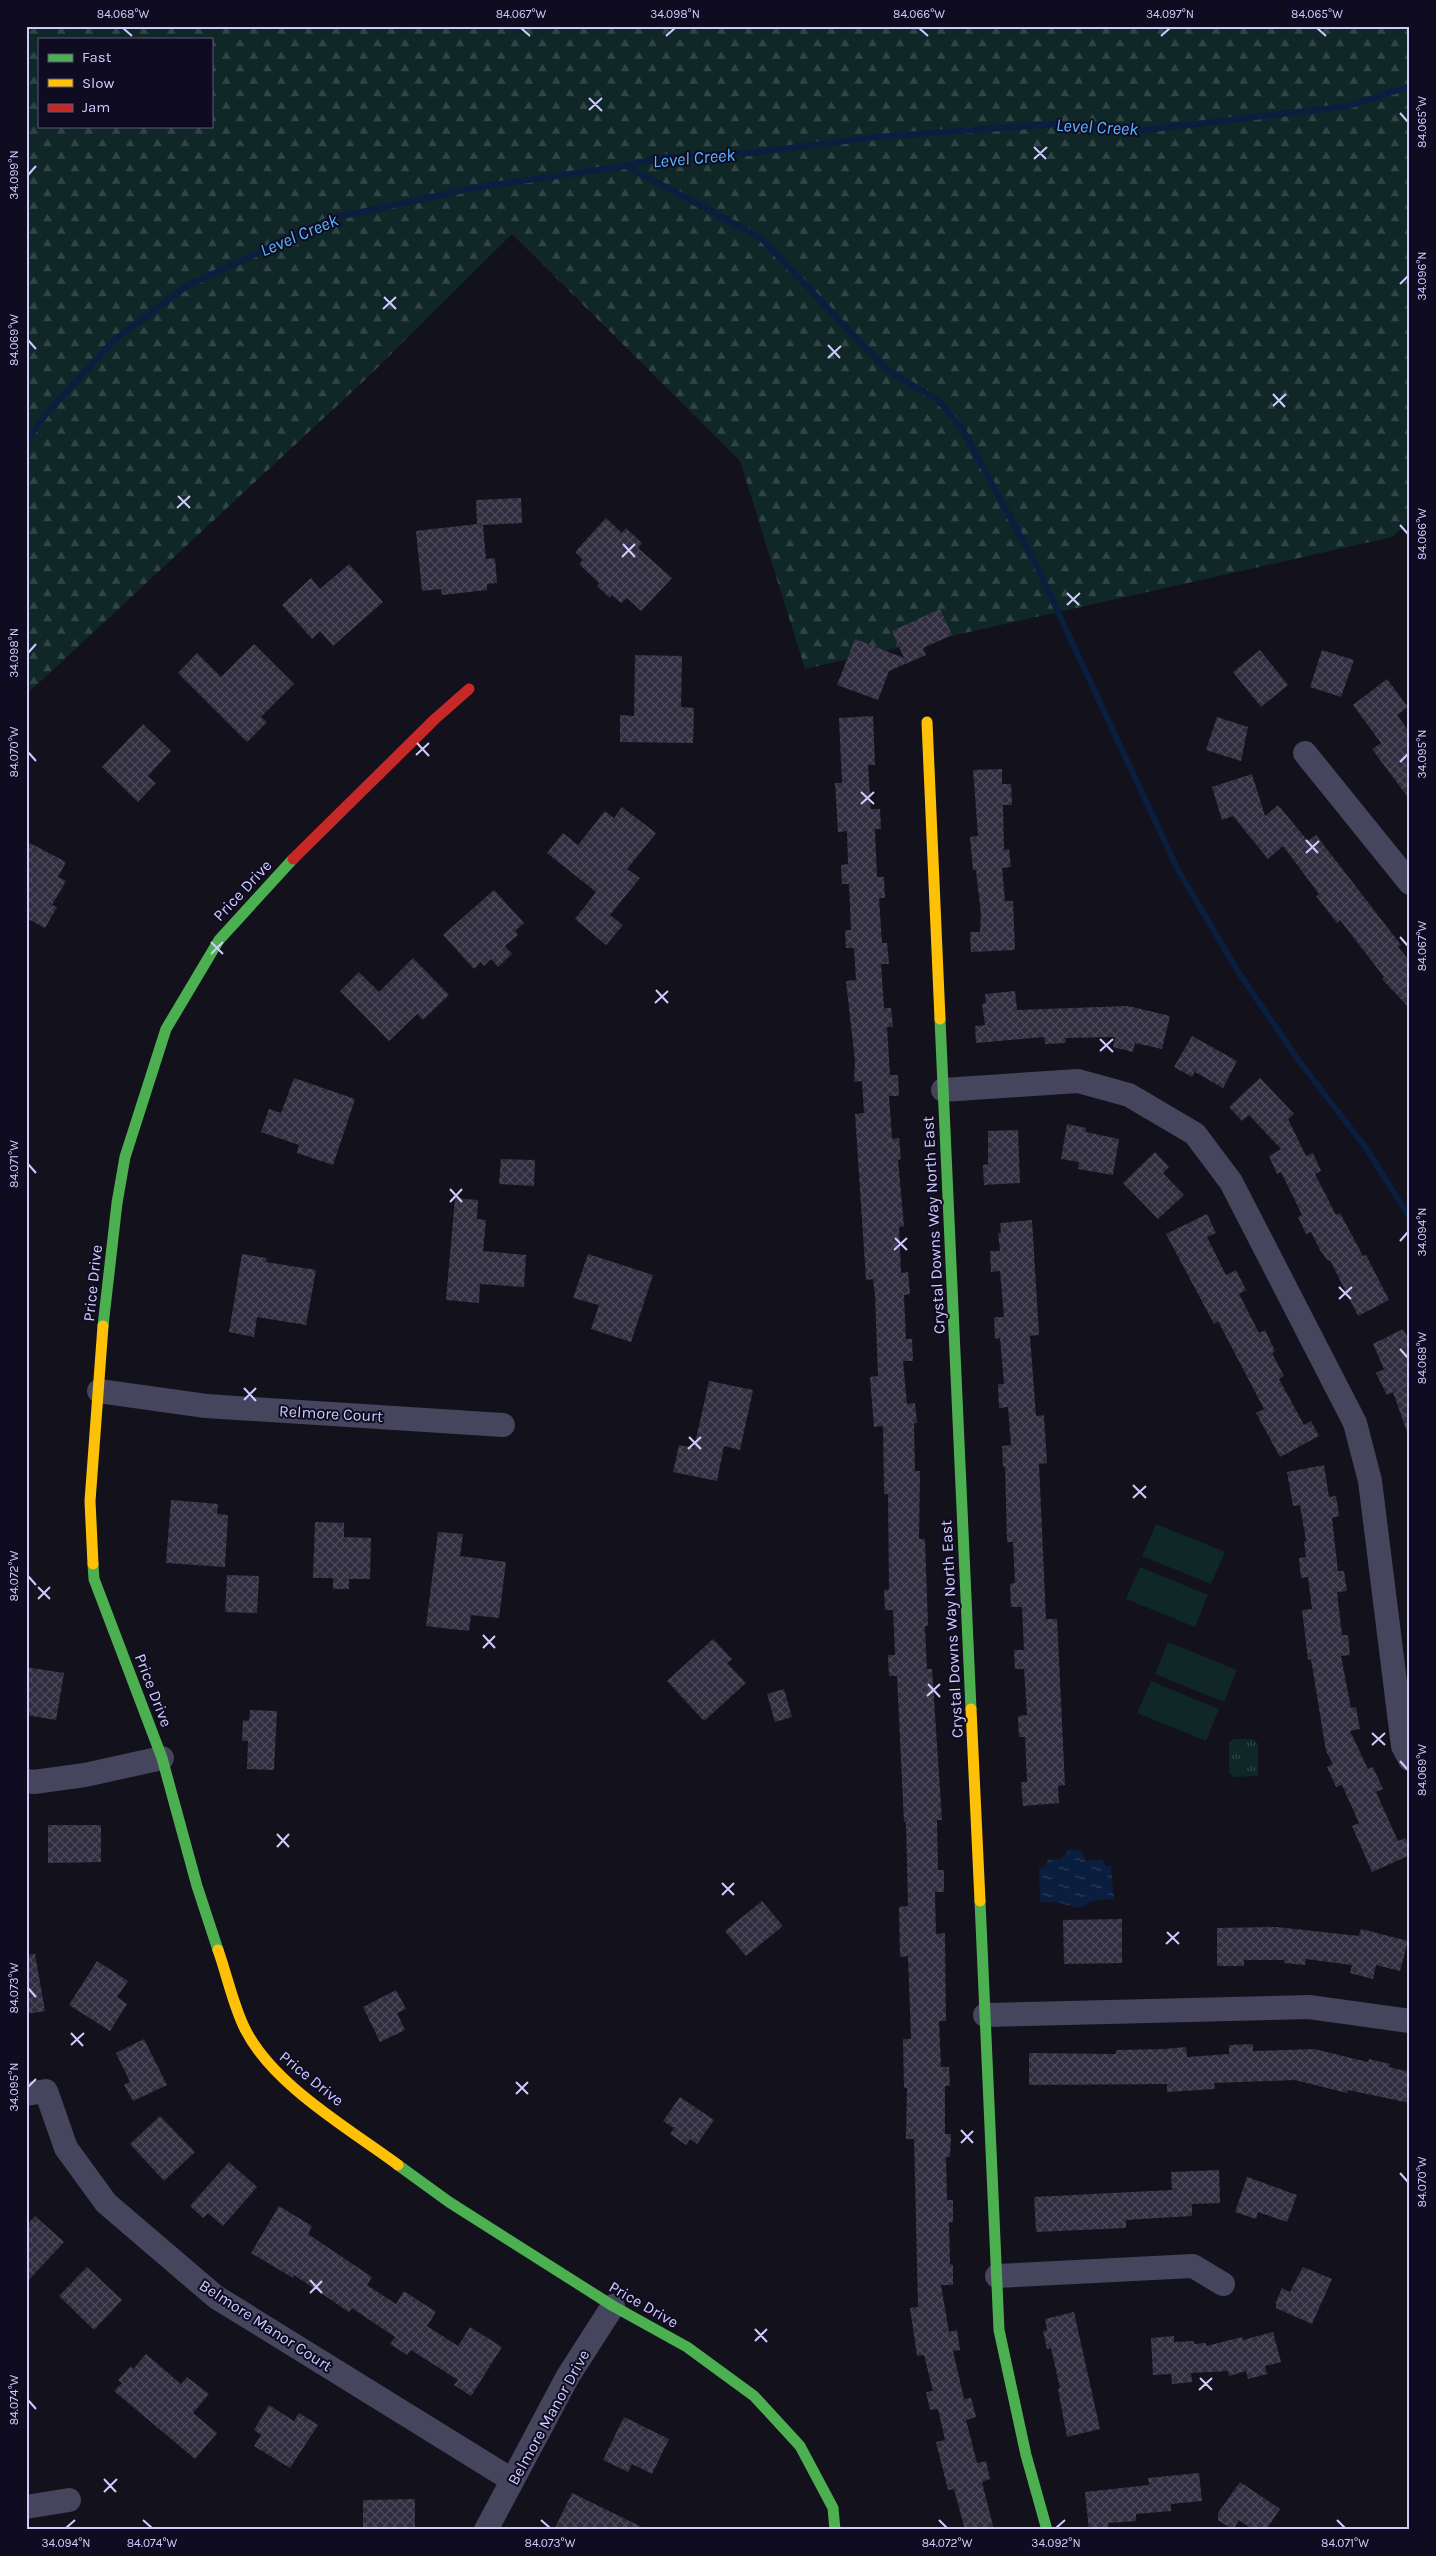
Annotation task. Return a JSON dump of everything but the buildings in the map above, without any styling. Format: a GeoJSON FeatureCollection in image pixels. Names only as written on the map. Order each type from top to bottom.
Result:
{"type":"FeatureCollection","features":[{"type":"Feature","properties":{"kind":"street","name":"Price Drive"},"geometry":{"type":"LineString","coordinates":[[469,689],[295,856],[219,940],[166,1029],[125,1157],[115,1221],[100,1356],[90,1501],[94,1579],[162,1758],[197,1886],[242,2020],[266,2062],[296,2090],[449,2202],[612,2306],[687,2347],[754,2396],[800,2446],[833,2508],[835,2530]]}},
{"type":"Feature","properties":{"kind":"street","name":"Crystal Downs Way North East"},"geometry":{"type":"LineString","coordinates":[[927,722],[999,2330],[1026,2455],[1047,2530]]}},
{"type":"Feature","properties":{"kind":"street"},"geometry":{"type":"LineString","coordinates":[[1305,753],[1410,883]]}},
{"type":"Feature","properties":{"kind":"street"},"geometry":{"type":"LineString","coordinates":[[943,1090],[1078,1081],[1129,1095],[1195,1134],[1231,1182],[1355,1423],[1370,1481],[1403,1746],[1410,1759]]}},
{"type":"Feature","properties":{"kind":"street","name":"Relmore Court"},"geometry":{"type":"LineString","coordinates":[[99,1391],[206,1406],[503,1425]]}},
{"type":"Feature","properties":{"kind":"street"},"geometry":{"type":"LineString","coordinates":[[26,1781],[34,1782],[85,1775],[162,1758]]}},
{"type":"Feature","properties":{"kind":"street"},"geometry":{"type":"LineString","coordinates":[[984,2015],[1309,2006],[1410,2021]]}},
{"type":"Feature","properties":{"kind":"street","name":"Belmore Manor Court"},"geometry":{"type":"LineString","coordinates":[[26,2094],[46,2091],[66,2148],[106,2203],[216,2297],[512,2480]]}},
{"type":"Feature","properties":{"kind":"street"},"geometry":{"type":"LineString","coordinates":[[997,2276],[1193,2266],[1223,2284]]}},
{"type":"Feature","properties":{"kind":"street","name":"Belmore Manor Drive"},"geometry":{"type":"LineString","coordinates":[[486,2530],[568,2376],[612,2306]]}},
{"type":"Feature","properties":{"kind":"street"},"geometry":{"type":"LineString","coordinates":[[26,2507],[69,2500]]}},
{"type":"Feature","properties":{"kind":"green space"},"geometry":{"type":"Polygon","coordinates":[[[26,26],[1410,26],[1410,522],[1392,537],[805,669],[740,461],[512,234],[370,375],[26,695],[26,26]]]}},
{"type":"Feature","properties":{"kind":"green space"},"geometry":{"type":"Polygon","coordinates":[[[1156,1524],[1225,1552],[1211,1584],[1142,1556],[1156,1524]]]}},
{"type":"Feature","properties":{"kind":"green space"},"geometry":{"type":"Polygon","coordinates":[[[1140,1567],[1208,1595],[1195,1627],[1126,1599],[1140,1567]]]}},
{"type":"Feature","properties":{"kind":"green space"},"geometry":{"type":"Polygon","coordinates":[[[1168,1642],[1237,1670],[1224,1702],[1155,1674],[1168,1642]]]}},
{"type":"Feature","properties":{"kind":"green space"},"geometry":{"type":"Polygon","coordinates":[[[1151,1681],[1219,1709],[1206,1741],[1137,1713],[1151,1681]]]}},
{"type":"Feature","properties":{"kind":"green space"},"geometry":{"type":"Polygon","coordinates":[[[1234,1739],[1253,1739],[1258,1744],[1258,1776],[1234,1777],[1229,1772],[1229,1742],[1234,1739]]]}},
{"type":"Feature","properties":{"kind":"water"},"geometry":{"type":"Polygon","coordinates":[[[1070,1849],[1081,1851],[1086,1861],[1102,1859],[1106,1866],[1111,1866],[1114,1899],[1091,1901],[1077,1908],[1057,1902],[1040,1902],[1039,1869],[1046,1866],[1047,1860],[1061,1859],[1070,1849]]]}},
{"type":"Feature","properties":{"kind":"waterway","name":"Level Creek"},"geometry":{"type":"LineString","coordinates":[[26,441],[47,413],[113,341],[187,286],[333,218],[478,187],[626,166],[664,157],[751,153],[876,137],[1056,124],[1145,130],[1349,106],[1410,86]]}},
{"type":"Feature","properties":{"kind":"waterway"},"geometry":{"type":"LineString","coordinates":[[626,166],[761,238],[886,369],[939,401],[963,430],[1037,567],[1178,870],[1239,973],[1299,1061],[1366,1148],[1410,1218]]}},
{"type":"Feature","properties":{"kind":"traffic: fast"},"geometry":{"type":"LineString","coordinates":[[103,1326],[117,1203],[125,1157],[166,1029],[219,940],[293,859]]}},
{"type":"Feature","properties":{"kind":"traffic: fast"},"geometry":{"type":"LineString","coordinates":[[940,1019],[971,1709]]}},
{"type":"Feature","properties":{"kind":"traffic: fast"},"geometry":{"type":"LineString","coordinates":[[93,1564],[94,1579],[162,1758],[197,1886],[218,1950]]}},
{"type":"Feature","properties":{"kind":"traffic: fast"},"geometry":{"type":"LineString","coordinates":[[980,1901],[999,2330],[1026,2455],[1047,2530]]}},
{"type":"Feature","properties":{"kind":"traffic: fast"},"geometry":{"type":"LineString","coordinates":[[398,2165],[449,2202],[613,2306],[687,2347],[754,2396],[800,2446],[833,2508],[835,2530]]}},
{"type":"Feature","properties":{"kind":"traffic: slow"},"geometry":{"type":"LineString","coordinates":[[927,722],[940,1019]]}},
{"type":"Feature","properties":{"kind":"traffic: slow"},"geometry":{"type":"LineString","coordinates":[[93,1564],[90,1501],[103,1326]]}},
{"type":"Feature","properties":{"kind":"traffic: slow"},"geometry":{"type":"LineString","coordinates":[[971,1709],[980,1901]]}},
{"type":"Feature","properties":{"kind":"traffic: slow"},"geometry":{"type":"LineString","coordinates":[[218,1950],[245,2029],[274,2069],[313,2104],[398,2165]]}},
{"type":"Feature","properties":{"kind":"traffic: jam"},"geometry":{"type":"LineString","coordinates":[[293,859],[435,719],[469,689]]}}]}
